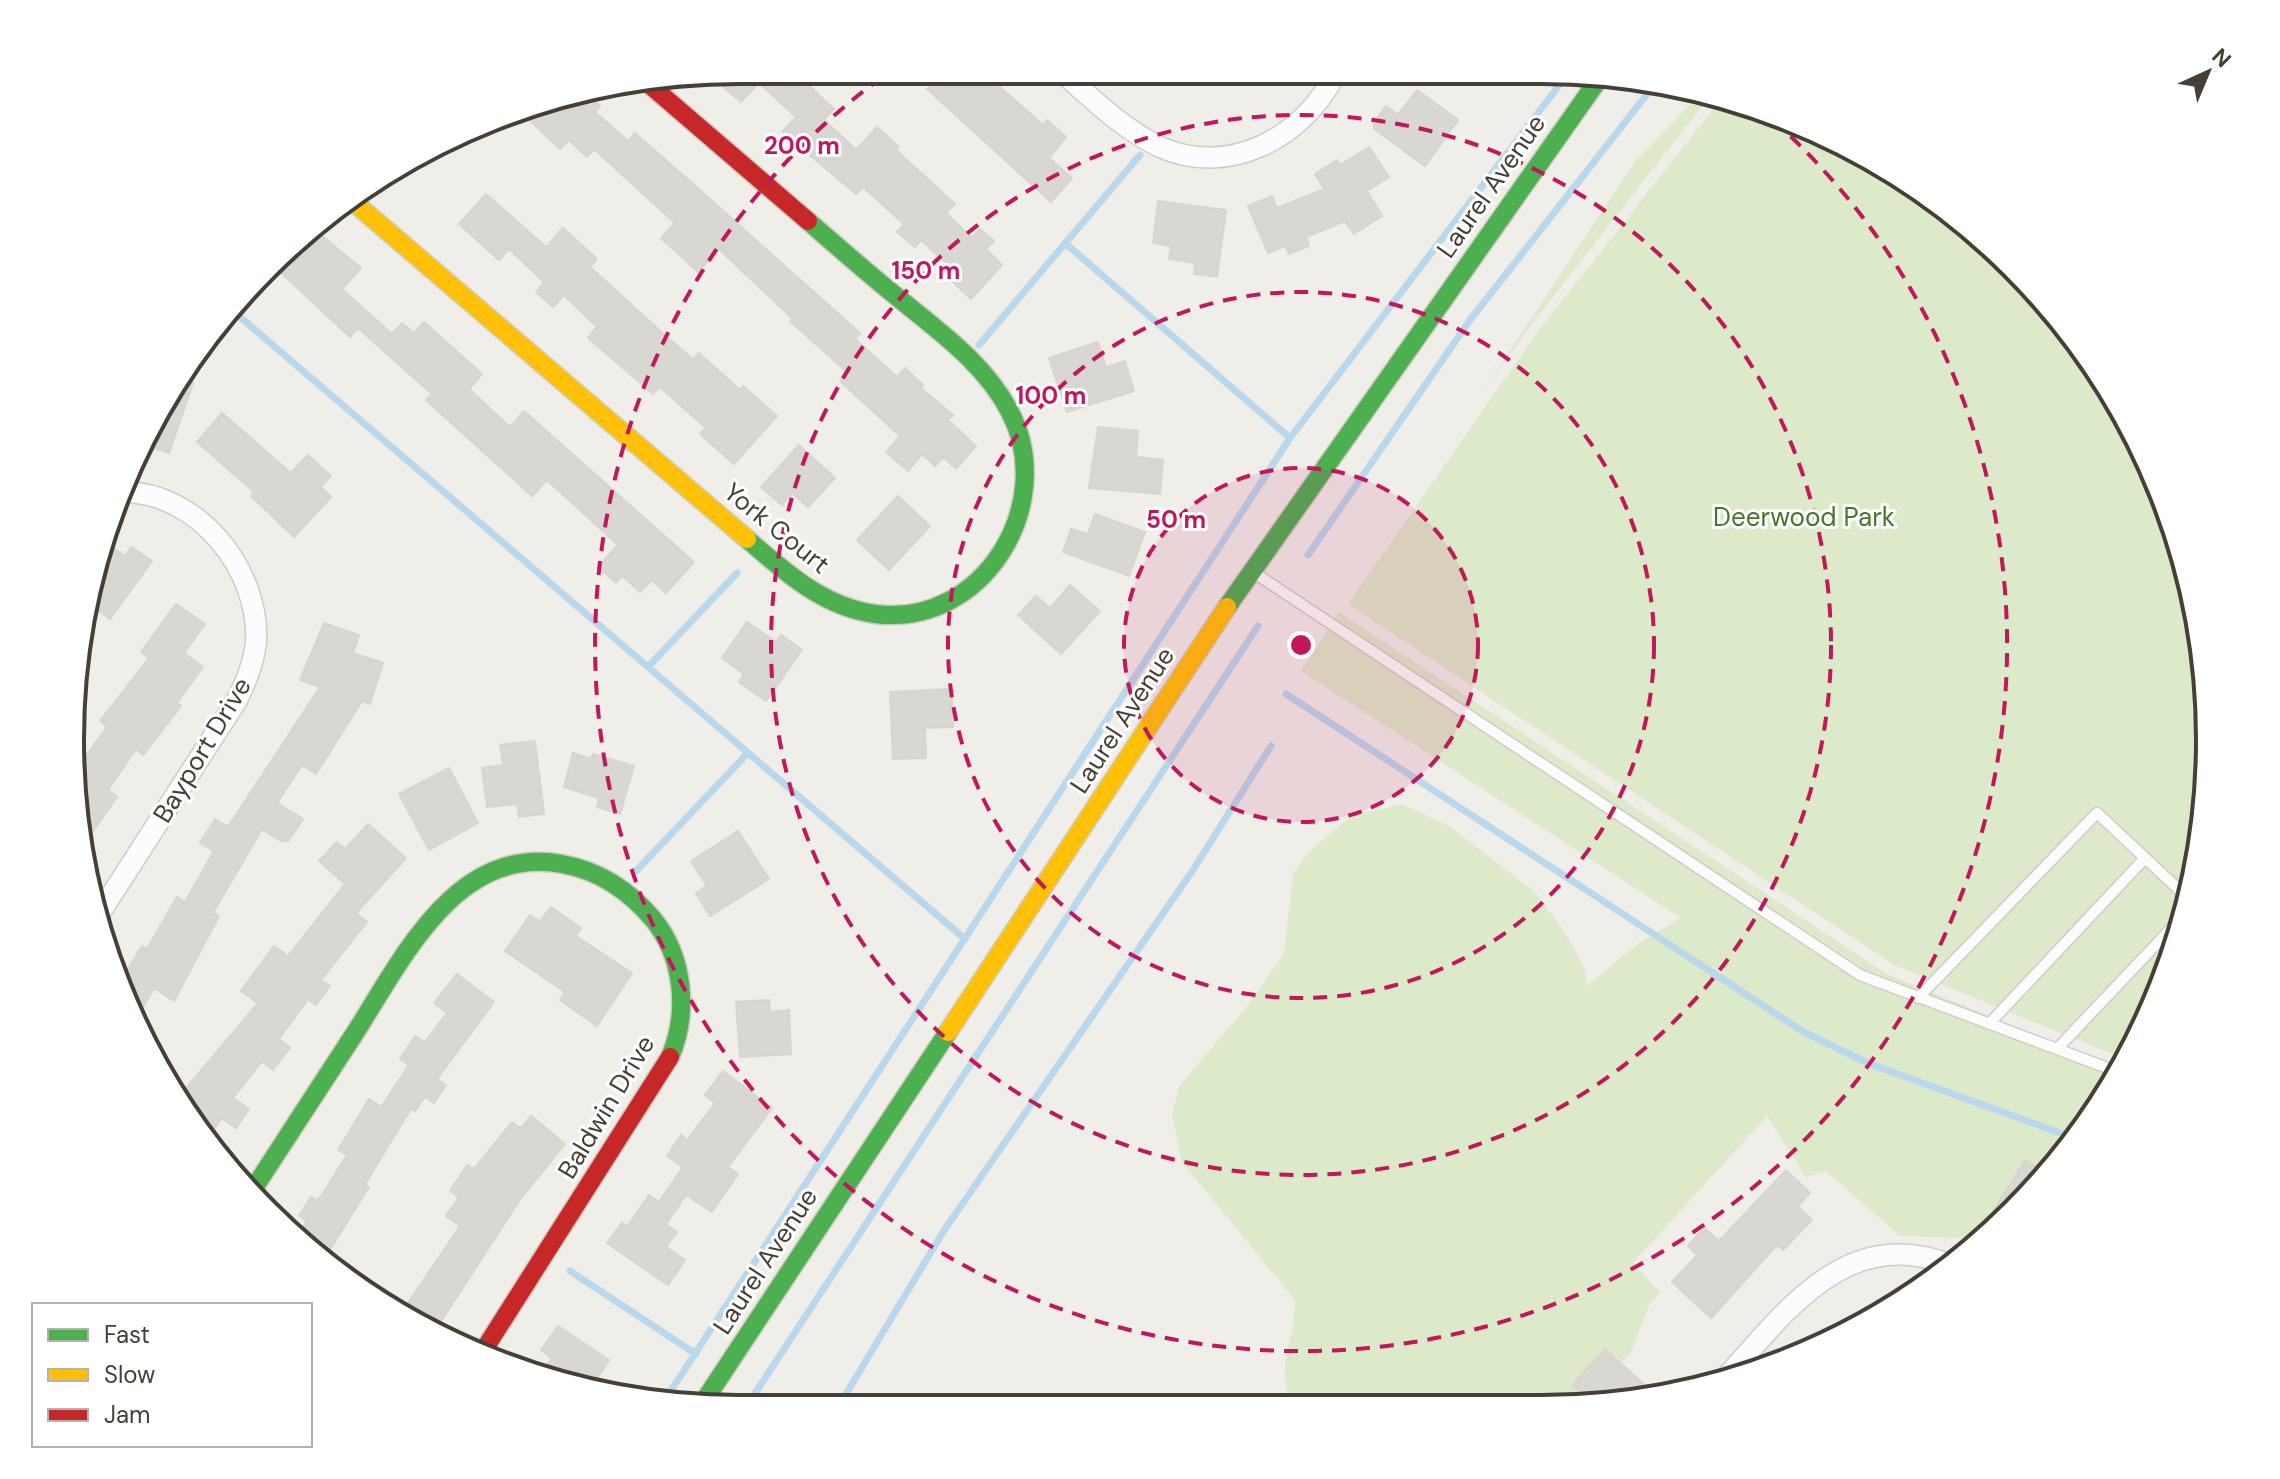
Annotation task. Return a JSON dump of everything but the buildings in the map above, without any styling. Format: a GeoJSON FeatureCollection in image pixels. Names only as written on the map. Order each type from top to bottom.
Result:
{"type":"FeatureCollection","features":[{"type":"Feature","properties":{"kind":"street"},"geometry":{"type":"LineString","coordinates":[[1076,84],[1132,131],[1162,148],[1195,156],[1229,156],[1276,140],[1315,107],[1329,84]]}},
{"type":"Feature","properties":{"kind":"street","name":"Laurel Avenue"},"geometry":{"type":"LineString","coordinates":[[708,1394],[1251,571],[1594,86]]}},
{"type":"Feature","properties":{"kind":"street","name":"York Court"},"geometry":{"type":"LineString","coordinates":[[358,206],[799,584],[858,613],[887,616],[936,608],[960,595],[998,560],[1020,522],[1028,469],[1023,440],[1010,411],[966,356],[656,90]]}},
{"type":"Feature","properties":{"kind":"street","name":"Bayport Drive"},"geometry":{"type":"LineString","coordinates":[[105,905],[237,700],[250,672],[256,642],[254,609],[246,582],[211,530],[164,501],[132,494]]}},
{"type":"Feature","properties":{"kind":"street","name":"Baldwin Drive"},"geometry":{"type":"LineString","coordinates":[[257,1183],[422,930],[455,895],[494,871],[537,861],[591,870],[629,892],[660,926],[675,957],[681,1020],[675,1045],[663,1072],[488,1344]]}},
{"type":"Feature","properties":{"kind":"street"},"geometry":{"type":"LineString","coordinates":[[1739,1364],[1801,1297],[1822,1278],[1847,1265],[1876,1255],[1905,1254],[1940,1260]]}},
{"type":"Feature","properties":{"kind":"lane"},"geometry":{"type":"LineString","coordinates":[[1251,571],[1817,950],[1860,975],[2107,1068]]}},
{"type":"Feature","properties":{"kind":"lane"},"geometry":{"type":"LineString","coordinates":[[1918,998],[2097,813],[2178,889]]}},
{"type":"Feature","properties":{"kind":"lane"},"geometry":{"type":"LineString","coordinates":[[1989,1024],[2145,858]]}},
{"type":"Feature","properties":{"kind":"lane"},"geometry":{"type":"LineString","coordinates":[[2057,1049],[2166,934]]}},
{"type":"Feature","properties":{"kind":"green space"},"geometry":{"type":"Polygon","coordinates":[[[1692,102],[1703,105],[1528,329],[1481,395],[1634,163],[1692,102]]]}},
{"type":"Feature","properties":{"kind":"green space","name":"Deerwood Park"},"geometry":{"type":"Polygon","coordinates":[[[1715,107],[1791,134],[1905,194],[1940,219],[2004,276],[2061,340],[2108,412],[2146,489],[2174,570],[2195,697],[2195,782],[2174,909],[2146,990],[2114,1055],[1894,965],[1348,604],[1536,334],[1715,107]]]}},
{"type":"Feature","properties":{"kind":"green space"},"geometry":{"type":"Polygon","coordinates":[[[1339,612],[1887,974],[2109,1066],[2061,1139],[2004,1203],[1965,1238],[1900,1236],[1826,1171],[1806,1177],[1767,1116],[1633,1263],[1660,1292],[1649,1305],[1631,1352],[1595,1393],[1289,1395],[1285,1366],[1295,1300],[1182,1162],[1172,1115],[1179,1086],[1245,1009],[1284,954],[1293,873],[1310,851],[1351,816],[1402,804],[1449,826],[1534,891],[1564,931],[1585,969],[1586,986],[1639,943],[1681,918],[1301,671],[1339,612]]]}},
{"type":"Feature","properties":{"kind":"waterway"},"geometry":{"type":"LineString","coordinates":[[671,1391],[1290,438],[1560,84]]}},
{"type":"Feature","properties":{"kind":"waterway"},"geometry":{"type":"LineString","coordinates":[[1308,555],[1470,320],[1647,94]]}},
{"type":"Feature","properties":{"kind":"waterway"},"geometry":{"type":"LineString","coordinates":[[979,345],[1140,155]]}},
{"type":"Feature","properties":{"kind":"waterway"},"geometry":{"type":"LineString","coordinates":[[1065,243],[1290,438]]}},
{"type":"Feature","properties":{"kind":"waterway"},"geometry":{"type":"LineString","coordinates":[[239,316],[965,939]]}},
{"type":"Feature","properties":{"kind":"waterway"},"geometry":{"type":"LineString","coordinates":[[648,667],[737,573]]}},
{"type":"Feature","properties":{"kind":"waterway"},"geometry":{"type":"LineString","coordinates":[[754,1395],[1258,626]]}},
{"type":"Feature","properties":{"kind":"waterway"},"geometry":{"type":"LineString","coordinates":[[1286,694],[1802,1031],[1870,1064],[2064,1134]]}},
{"type":"Feature","properties":{"kind":"waterway"},"geometry":{"type":"LineString","coordinates":[[845,1395],[943,1232],[1193,870],[1271,746]]}},
{"type":"Feature","properties":{"kind":"waterway"},"geometry":{"type":"LineString","coordinates":[[636,871],[748,753]]}},
{"type":"Feature","properties":{"kind":"waterway"},"geometry":{"type":"LineString","coordinates":[[570,1271],[696,1354]]}},
{"type":"Feature","properties":{"kind":"traffic: fast"},"geometry":{"type":"LineString","coordinates":[[1227,607],[1594,86]]}},
{"type":"Feature","properties":{"kind":"traffic: fast"},"geometry":{"type":"LineString","coordinates":[[747,539],[806,586],[838,604],[875,614],[914,613],[948,601],[978,580],[1001,553],[1017,520],[1024,484],[1022,448],[1010,412],[987,378],[943,335],[808,221]]}},
{"type":"Feature","properties":{"kind":"traffic: fast"},"geometry":{"type":"LineString","coordinates":[[257,1183],[413,942],[462,889],[492,872],[525,863],[576,867],[612,883],[653,919],[671,950],[680,986],[680,1022],[670,1057]]}},
{"type":"Feature","properties":{"kind":"traffic: fast"},"geometry":{"type":"LineString","coordinates":[[708,1394],[948,1032]]}},
{"type":"Feature","properties":{"kind":"traffic: slow"},"geometry":{"type":"LineString","coordinates":[[358,206],[747,539]]}},
{"type":"Feature","properties":{"kind":"traffic: slow"},"geometry":{"type":"LineString","coordinates":[[948,1032],[1227,607]]}},
{"type":"Feature","properties":{"kind":"traffic: jam"},"geometry":{"type":"LineString","coordinates":[[656,90],[808,221]]}},
{"type":"Feature","properties":{"kind":"traffic: jam"},"geometry":{"type":"LineString","coordinates":[[487,1344],[670,1057]]}}]}
